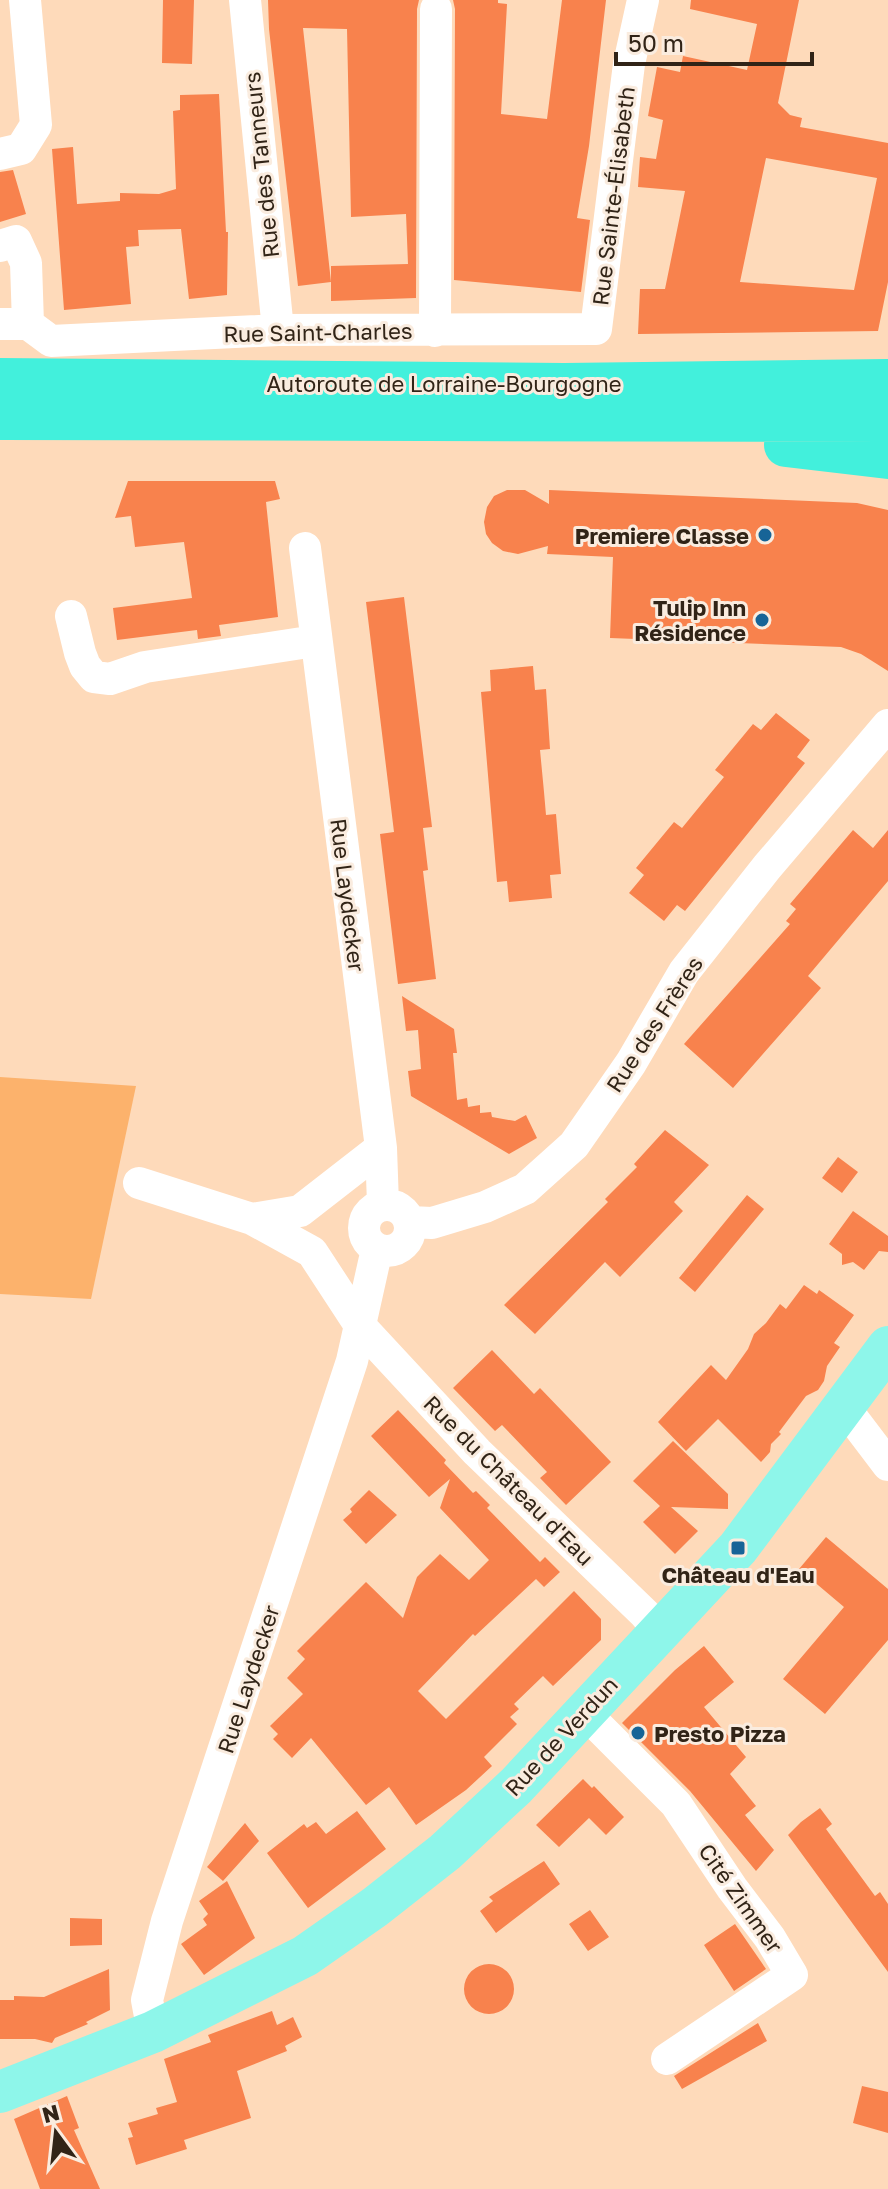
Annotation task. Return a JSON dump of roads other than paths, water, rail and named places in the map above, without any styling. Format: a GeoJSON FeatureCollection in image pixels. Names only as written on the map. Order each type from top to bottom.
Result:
{"type":"FeatureCollection","features":[{"type":"Feature","properties":{"kind":"highway","name":"Autoroute de Lorraine-Bourgogne"},"geometry":{"type":"LineString","coordinates":[[0,380],[549,385],[888,381]]}},
{"type":"Feature","properties":{"kind":"highway","name":"Autoroute de Lorraine-Bourgogne"},"geometry":{"type":"LineString","coordinates":[[0,418],[888,420]]}},
{"type":"Feature","properties":{"kind":"highway"},"geometry":{"type":"LineString","coordinates":[[569,421],[888,457]]}},
{"type":"Feature","properties":{"kind":"main road","name":"Rue de Verdun"},"geometry":{"type":"LineString","coordinates":[[0,2092],[153,2032],[305,1956],[375,1907],[455,1843],[516,1786],[738,1548],[888,1347]]}},
{"type":"Feature","properties":{"kind":"street"},"geometry":{"type":"LineString","coordinates":[[0,154],[21,149],[36,125],[25,0]]}},
{"type":"Feature","properties":{"kind":"street","name":"Rue des Tanneurs"},"geometry":{"type":"LineString","coordinates":[[245,0],[278,330]]}},
{"type":"Feature","properties":{"kind":"street","name":"Rue Sainte-Élisabeth"},"geometry":{"type":"LineString","coordinates":[[435,331],[596,329],[629,64],[643,0]]}},
{"type":"Feature","properties":{"kind":"street","name":"Rue Saint-Charles"},"geometry":{"type":"LineString","coordinates":[[0,246],[16,241],[26,263],[14,324],[51,341],[278,330],[435,331],[436,9]]}},
{"type":"Feature","properties":{"kind":"street","name":"Rue Laydecker"},"geometry":{"type":"LineString","coordinates":[[305,548],[381,1148],[383,1204]]}},
{"type":"Feature","properties":{"kind":"street"},"geometry":{"type":"LineString","coordinates":[[71,616],[85,666],[94,677],[110,679],[145,667],[315,641]]}},
{"type":"Feature","properties":{"kind":"street","name":"Rue des Frères"},"geometry":{"type":"LineString","coordinates":[[410,1222],[432,1223],[485,1207],[525,1189],[574,1145],[631,1063],[684,972],[767,867],[888,725]]}},
{"type":"Feature","properties":{"kind":"street"},"geometry":{"type":"LineString","coordinates":[[252,1219],[300,1211],[381,1148]]}},
{"type":"Feature","properties":{"kind":"street"},"geometry":{"type":"LineString","coordinates":[[139,1183],[252,1219],[312,1252],[361,1327]]}},
{"type":"Feature","properties":{"kind":"street"},"geometry":{"type":"LineString","coordinates":[[383,1204],[403,1210],[410,1222],[409,1237],[392,1251],[377,1249],[366,1239],[364,1224],[370,1211],[383,1204]]}},
{"type":"Feature","properties":{"kind":"street","name":"Rue Laydecker"},"geometry":{"type":"LineString","coordinates":[[153,2032],[147,2000],[167,1921],[329,1433],[361,1327],[377,1249]]}},
{"type":"Feature","properties":{"kind":"street","name":"Rue du Château d'Eau"},"geometry":{"type":"LineString","coordinates":[[361,1327],[477,1452],[659,1631]]}},
{"type":"Feature","properties":{"kind":"street"},"geometry":{"type":"LineString","coordinates":[[844,1407],[888,1465]]}},
{"type":"Feature","properties":{"kind":"street","name":"Cité Zimmer"},"geometry":{"type":"LineString","coordinates":[[585,1713],[676,1804],[770,1938],[792,1975],[667,2059]]}},
{"type":"Feature","properties":{"kind":"place","name":"Premiere Classe"},"geometry":{"type":"Point","coordinates":[765,535]}},
{"type":"Feature","properties":{"kind":"place","name":"Tulip Inn Résidence"},"geometry":{"type":"Point","coordinates":[762,620]}},
{"type":"Feature","properties":{"kind":"place","name":"Château d'Eau"},"geometry":{"type":"Point","coordinates":[738,1548]}},
{"type":"Feature","properties":{"kind":"place","name":"Presto Pizza"},"geometry":{"type":"Point","coordinates":[638,1733]}}]}
